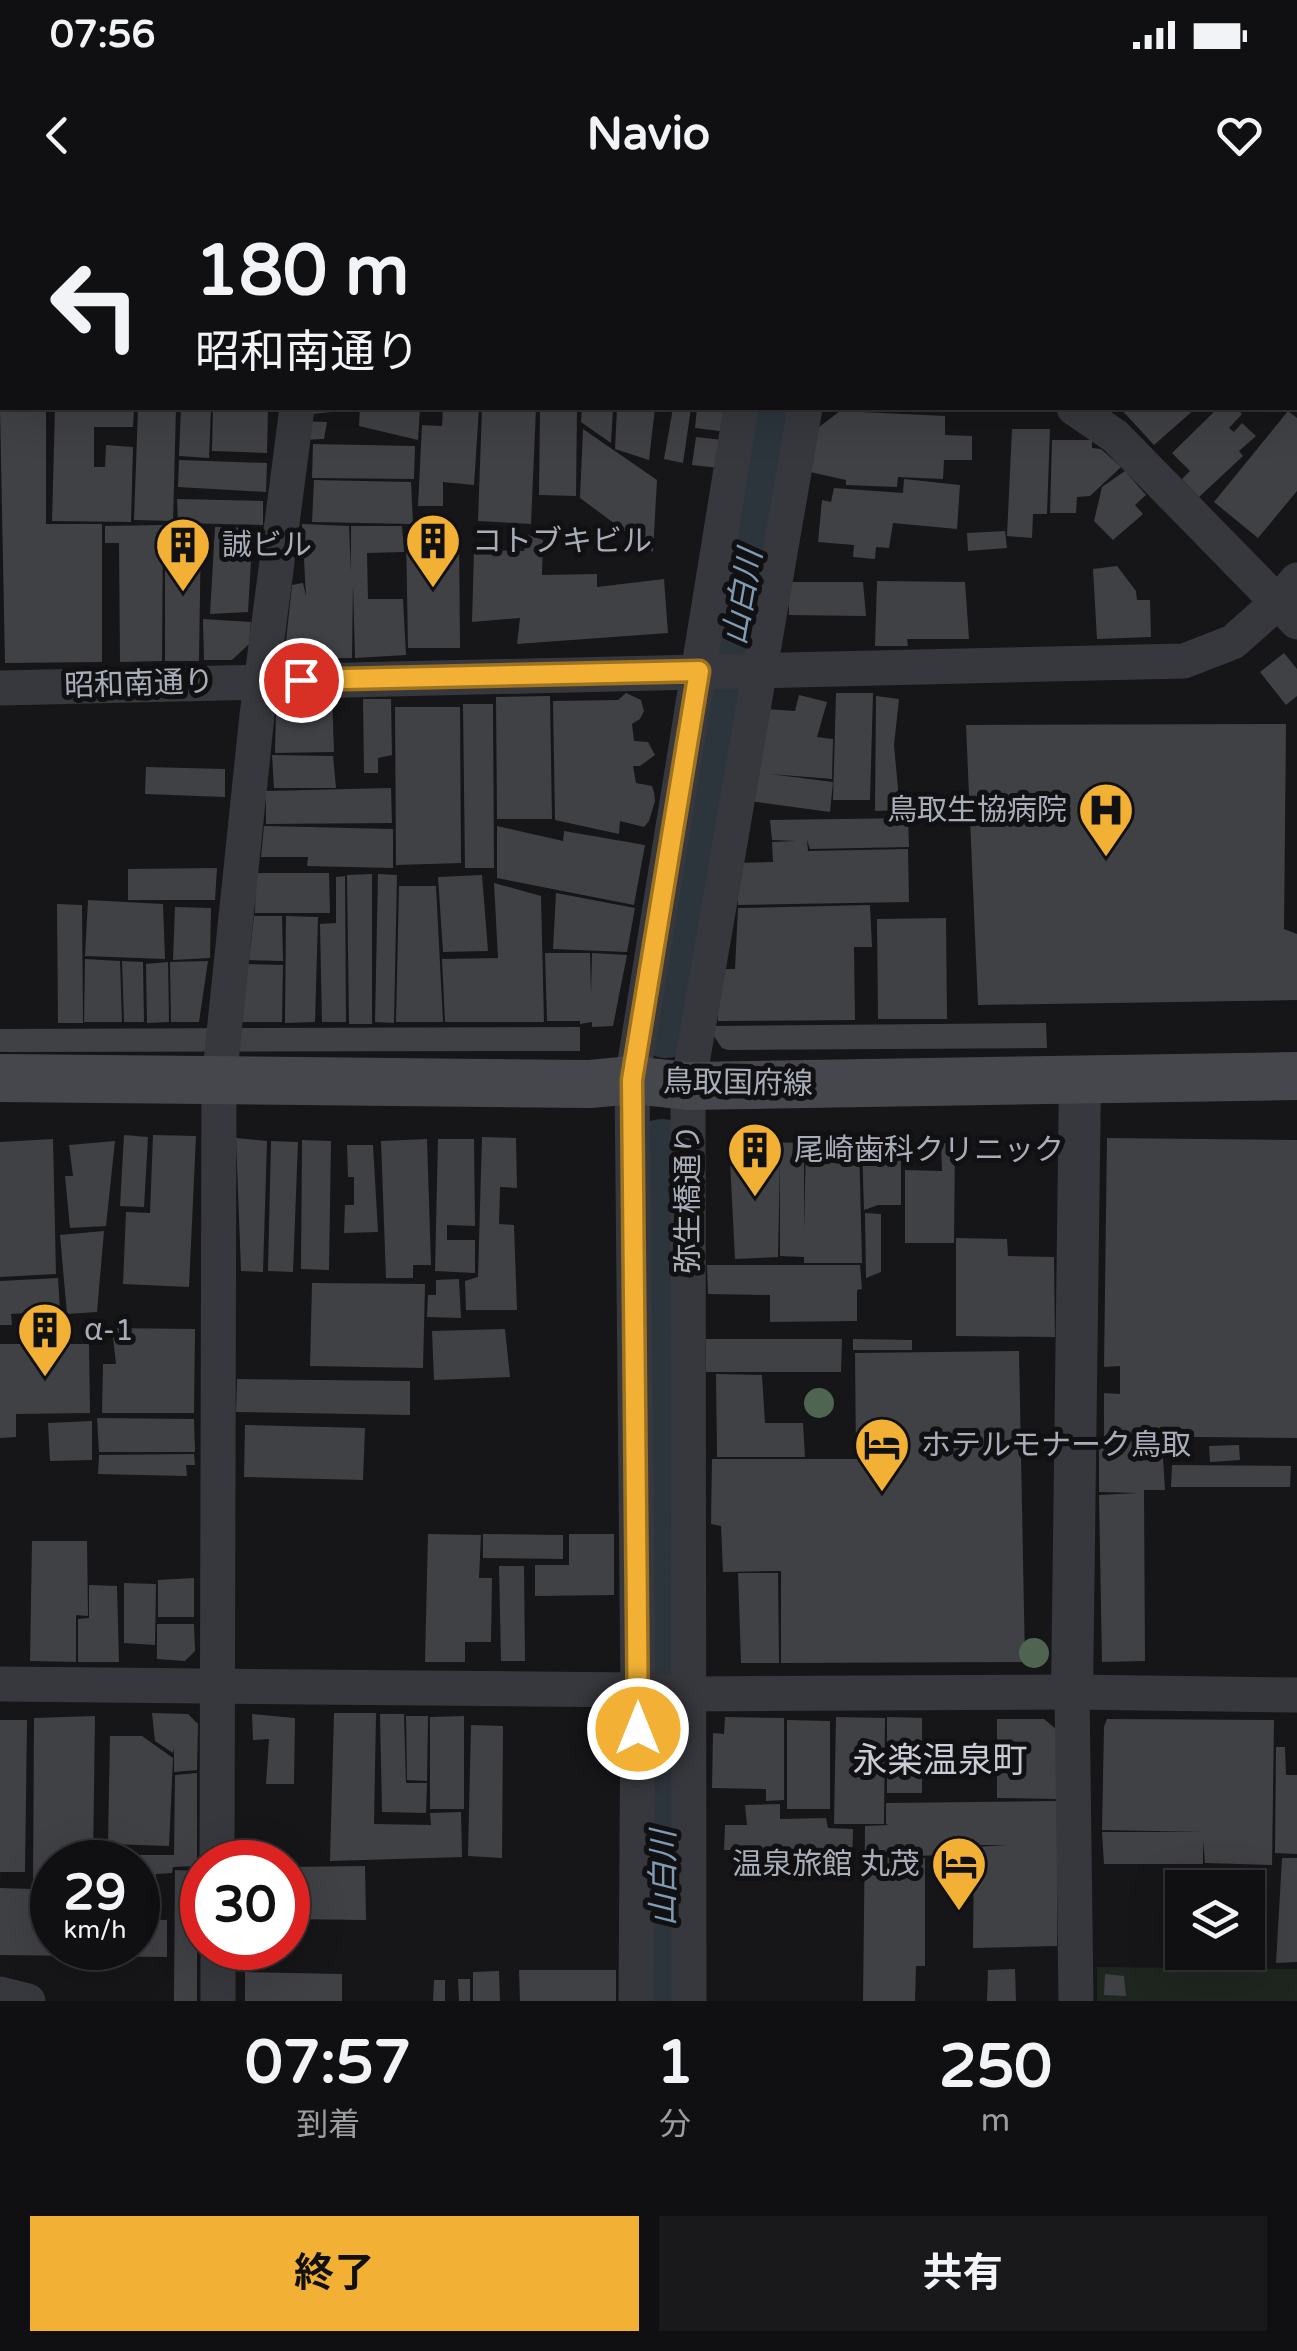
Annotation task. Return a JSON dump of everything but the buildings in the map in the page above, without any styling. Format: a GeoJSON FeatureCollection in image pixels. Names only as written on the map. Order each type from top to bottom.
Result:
{"type":"FeatureCollection","features":[{"type":"Feature","properties":{"kind":"main road","name":"鳥取国府線"},"geometry":{"type":"LineString","coordinates":[[0,1078],[590,1084],[632,1080],[688,1086],[1297,1076]]}},
{"type":"Feature","properties":{"kind":"street"},"geometry":{"type":"LineString","coordinates":[[217,1840],[219,1081],[261,680],[297,410]]}},
{"type":"Feature","properties":{"kind":"street","name":"弥生橋通り"},"geometry":{"type":"LineString","coordinates":[[636,2001],[638,1690],[632,1080],[741,410]]}},
{"type":"Feature","properties":{"kind":"street","name":"弥生橋通り"},"geometry":{"type":"LineString","coordinates":[[689,2001],[688,1086],[805,410]]}},
{"type":"Feature","properties":{"kind":"street"},"geometry":{"type":"LineString","coordinates":[[1077,410],[1115,436],[1291,601]]}},
{"type":"Feature","properties":{"kind":"street","name":"昭和南通り"},"geometry":{"type":"LineString","coordinates":[[0,688],[1184,661],[1233,642],[1291,601]]}},
{"type":"Feature","properties":{"kind":"street"},"geometry":{"type":"LineString","coordinates":[[1076,2001],[1072,1692],[1080,1080]]}},
{"type":"Feature","properties":{"kind":"street"},"geometry":{"type":"LineString","coordinates":[[0,1684],[638,1690],[690,1694],[1072,1692],[1297,1696]]}},
{"type":"Feature","properties":{"kind":"street"},"geometry":{"type":"LineString","coordinates":[[218,1970],[218,2001]]}},
{"type":"Feature","properties":{"kind":"street"},"geometry":{"type":"LineString","coordinates":[[0,1994],[28,2001]]}},
{"type":"Feature","properties":{"kind":"shaded area"},"geometry":{"type":"Polygon","coordinates":[[[1097,1967],[1297,1969],[1297,2001],[1097,2001],[1097,1967]]]}},
{"type":"Feature","properties":{"kind":"waterway","name":"山白川"},"geometry":{"type":"LineString","coordinates":[[666,1022],[778,410]]}},
{"type":"Feature","properties":{"kind":"waterway","name":"山白川"},"geometry":{"type":"LineString","coordinates":[[662,1155],[664,2001]]}},
{"type":"Feature","properties":{"kind":"place","name":"コトブキビル"},"geometry":{"type":"Point","coordinates":[433,590]}},
{"type":"Feature","properties":{"kind":"place","name":"誠ビル"},"geometry":{"type":"Point","coordinates":[183,594]}},
{"type":"Feature","properties":{"kind":"place","name":"鳥取生協病院"},"geometry":{"type":"Point","coordinates":[1106,859]}},
{"type":"Feature","properties":{"kind":"place","name":"尾崎歯科クリニック"},"geometry":{"type":"Point","coordinates":[755,1199]}},
{"type":"Feature","properties":{"kind":"place","name":"α-1"},"geometry":{"type":"Point","coordinates":[45,1379]}},
{"type":"Feature","properties":{"kind":"place","name":"ホテルモナーク鳥取"},"geometry":{"type":"Point","coordinates":[882,1494]}},
{"type":"Feature","properties":{"kind":"place","name":"温泉旅館 丸茂"},"geometry":{"type":"Point","coordinates":[959,1913]}},
{"type":"Feature","properties":{"kind":"district","name":"永楽温泉町"},"geometry":{"type":"Point","coordinates":[940,1761]}},
{"type":"Feature","properties":{"kind":"route"},"geometry":{"type":"LineString","coordinates":[[301,680],[699,671],[632,1080],[638,1729]]}}]}
